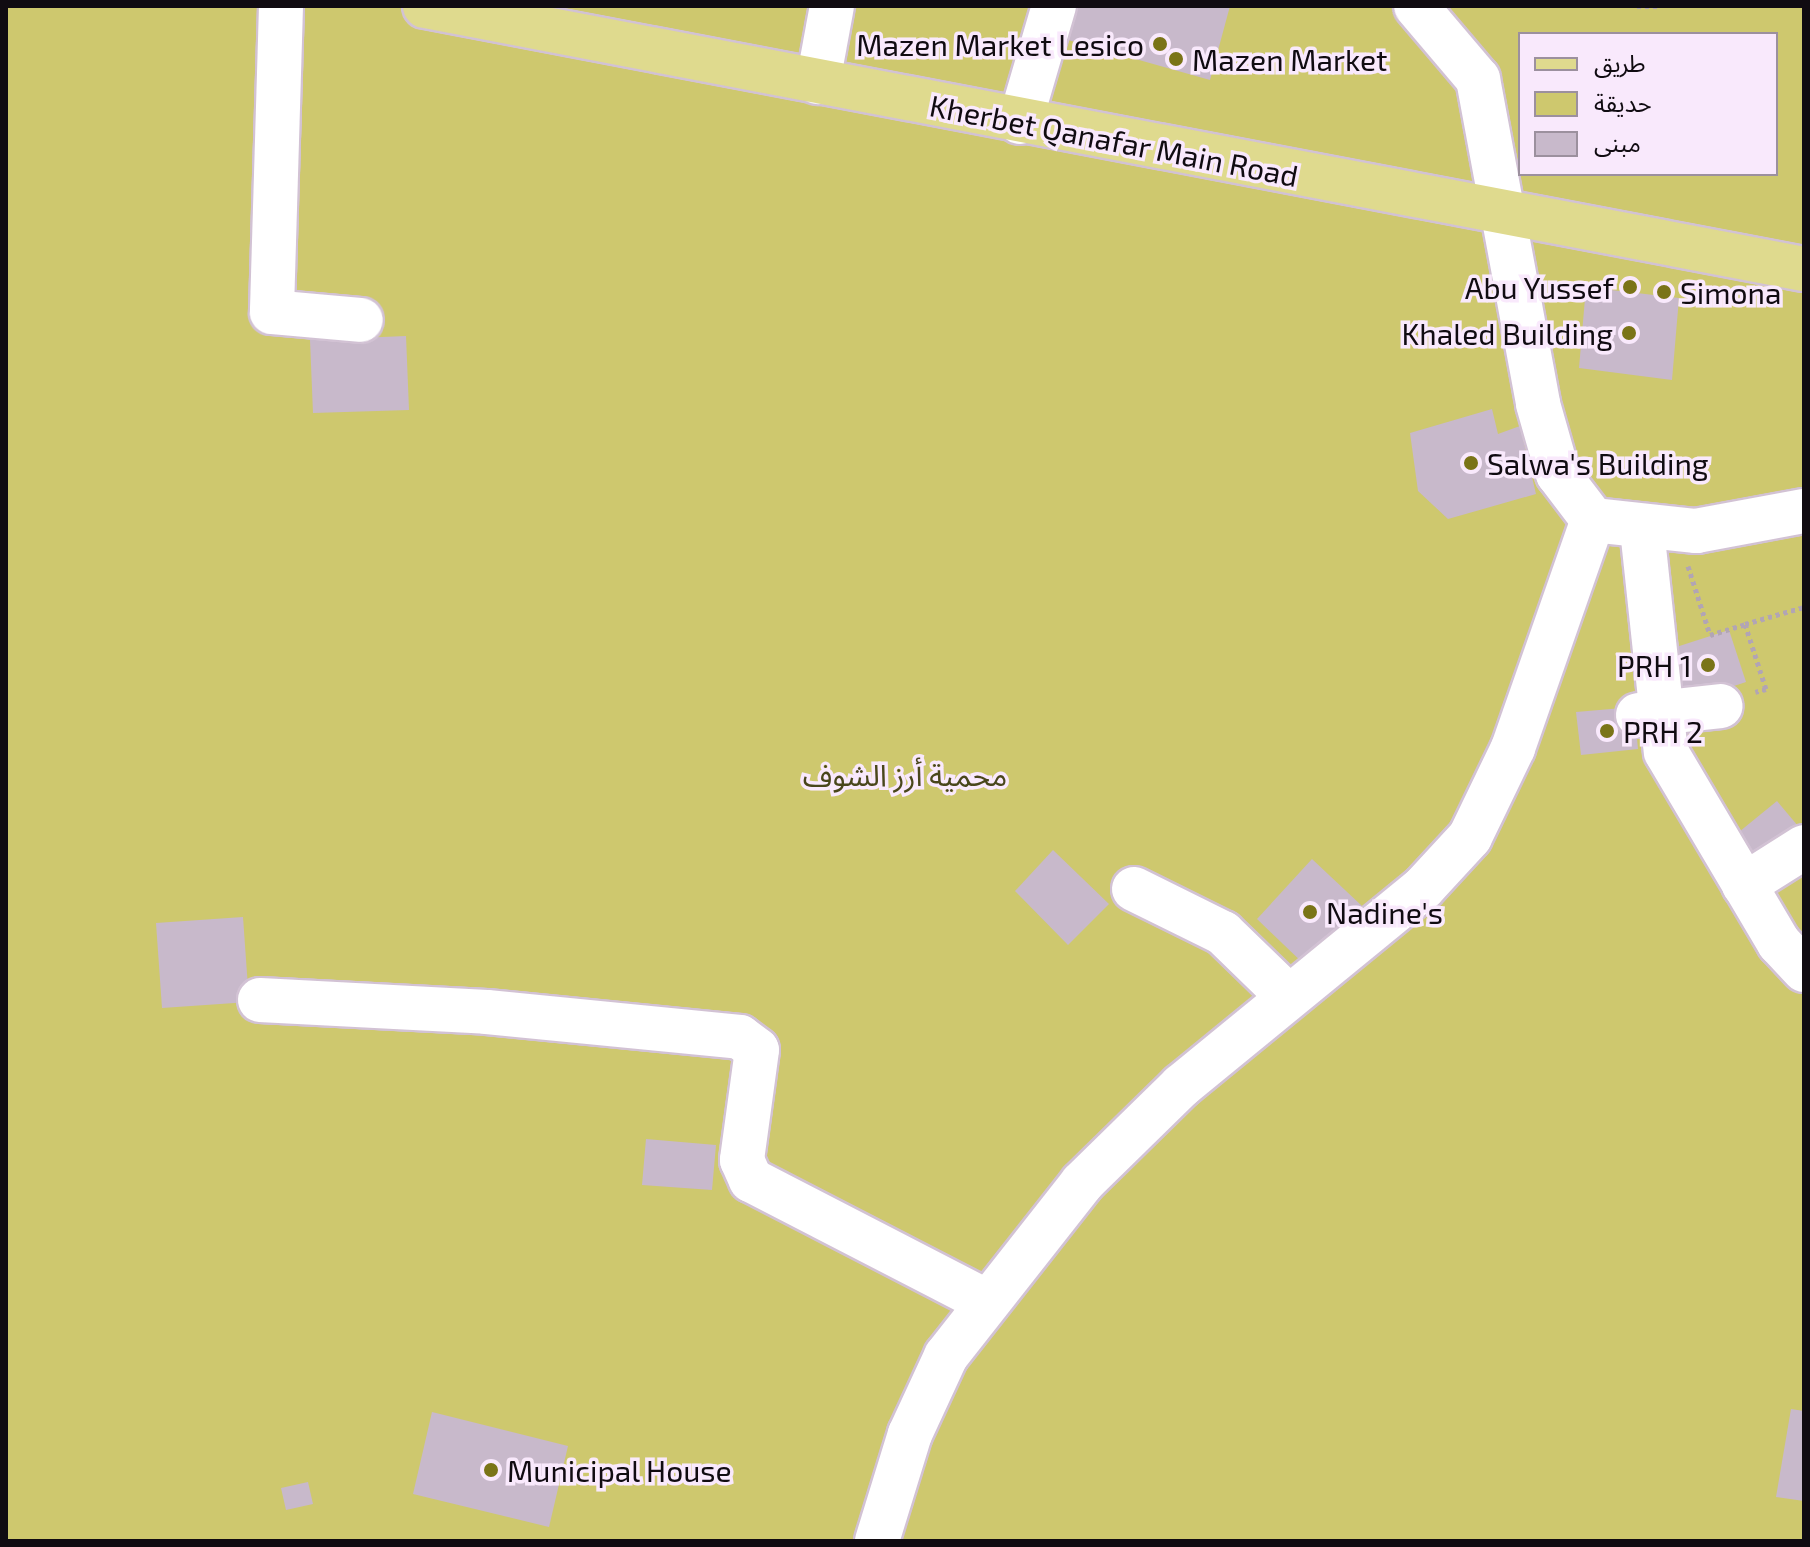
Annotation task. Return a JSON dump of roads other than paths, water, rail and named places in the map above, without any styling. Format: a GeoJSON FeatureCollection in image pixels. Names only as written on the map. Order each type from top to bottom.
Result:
{"type":"FeatureCollection","features":[{"type":"Feature","properties":{"kind":"main road","name":"Kherbet Qanafar Main Road"},"geometry":{"type":"LineString","coordinates":[[445,8],[1507,217],[1804,269]]}},
{"type":"Feature","properties":{"kind":"street"},"geometry":{"type":"LineString","coordinates":[[281,6],[272,312],[361,320]]}},
{"type":"Feature","properties":{"kind":"street"},"geometry":{"type":"LineString","coordinates":[[818,82],[832,6]]}},
{"type":"Feature","properties":{"kind":"street"},"geometry":{"type":"LineString","coordinates":[[1020,122],[1054,6]]}},
{"type":"Feature","properties":{"kind":"street"},"geometry":{"type":"LineString","coordinates":[[1416,6],[1478,79],[1546,432],[1558,474],[1593,520],[1661,530],[1746,527],[1804,511]]}},
{"type":"Feature","properties":{"kind":"street"},"geometry":{"type":"LineString","coordinates":[[877,1541],[910,1434],[946,1356],[1082,1183],[1288,996],[1423,888],[1470,837],[1513,748],[1593,520]]}},
{"type":"Feature","properties":{"kind":"street"},"geometry":{"type":"LineString","coordinates":[[1661,530],[1652,713],[1666,752],[1744,885],[1804,970]]}},
{"type":"Feature","properties":{"kind":"street"},"geometry":{"type":"LineString","coordinates":[[1652,713],[1721,706]]}},
{"type":"Feature","properties":{"kind":"street"},"geometry":{"type":"LineString","coordinates":[[1744,885],[1804,847]]}},
{"type":"Feature","properties":{"kind":"street"},"geometry":{"type":"LineString","coordinates":[[1134,889],[1223,933],[1288,996]]}},
{"type":"Feature","properties":{"kind":"street"},"geometry":{"type":"LineString","coordinates":[[260,1000],[740,1037],[757,1050],[742,1160],[751,1180],[987,1302]]}},
{"type":"Feature","properties":{"kind":"place","name":"Mazen Market Lesico"},"geometry":{"type":"Point","coordinates":[1160,44]}},
{"type":"Feature","properties":{"kind":"place","name":"Mazen Market"},"geometry":{"type":"Point","coordinates":[1176,59]}},
{"type":"Feature","properties":{"kind":"place","name":"Abu Yussef"},"geometry":{"type":"Point","coordinates":[1630,287]}},
{"type":"Feature","properties":{"kind":"place","name":"Simona"},"geometry":{"type":"Point","coordinates":[1664,292]}},
{"type":"Feature","properties":{"kind":"place","name":"Khaled Building"},"geometry":{"type":"Point","coordinates":[1629,333]}},
{"type":"Feature","properties":{"kind":"place","name":"Salwa's Building"},"geometry":{"type":"Point","coordinates":[1471,463]}},
{"type":"Feature","properties":{"kind":"place","name":"PRH 1"},"geometry":{"type":"Point","coordinates":[1708,665]}},
{"type":"Feature","properties":{"kind":"place","name":"PRH 2"},"geometry":{"type":"Point","coordinates":[1607,731]}},
{"type":"Feature","properties":{"kind":"place","name":"Nadine's"},"geometry":{"type":"Point","coordinates":[1310,912]}},
{"type":"Feature","properties":{"kind":"place","name":"Municipal House"},"geometry":{"type":"Point","coordinates":[491,1470]}},
{"type":"Feature","properties":{"kind":"park label","name":"محمية أرز الشوف"},"geometry":{"type":"Point","coordinates":[905,774]}}]}
